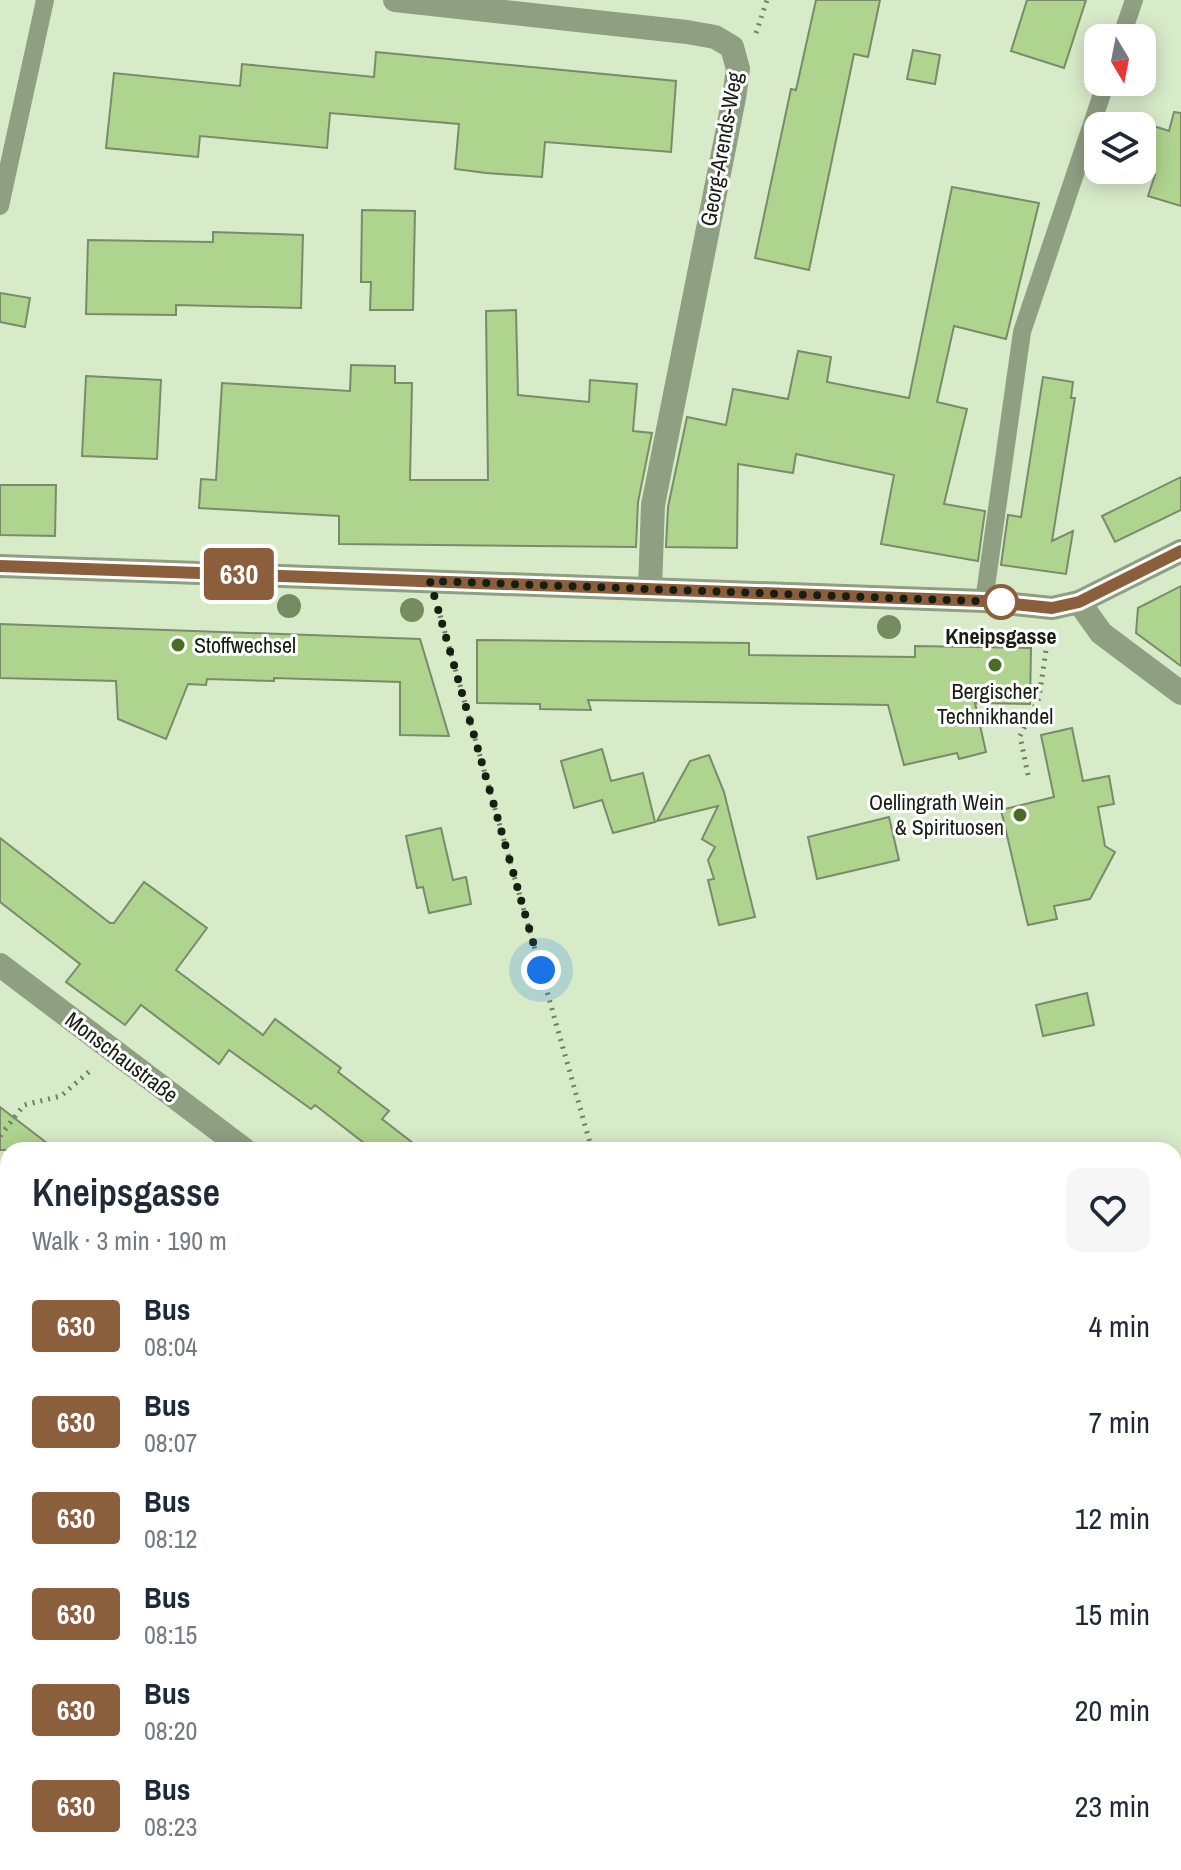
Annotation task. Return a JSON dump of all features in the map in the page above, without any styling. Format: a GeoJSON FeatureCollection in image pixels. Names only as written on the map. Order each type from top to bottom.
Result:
{"type":"FeatureCollection","features":[{"type":"Feature","properties":{"kind":"street","name":"Georg-Arends-Weg"},"geometry":{"type":"LineString","coordinates":[[395,0],[687,32],[715,37],[732,47],[738,69],[734,98],[653,505],[650,589]]}},
{"type":"Feature","properties":{"kind":"street"},"geometry":{"type":"LineString","coordinates":[[0,566],[984,601],[1052,608],[1079,602],[1181,551]]}},
{"type":"Feature","properties":{"kind":"street"},"geometry":{"type":"LineString","coordinates":[[1079,602],[1101,633],[1181,693]]}},
{"type":"Feature","properties":{"kind":"street","name":"Monschaustraße"},"geometry":{"type":"LineString","coordinates":[[0,965],[234,1142]]}},
{"type":"Feature","properties":{"kind":"lane"},"geometry":{"type":"LineString","coordinates":[[0,206],[45,0]]}},
{"type":"Feature","properties":{"kind":"lane"},"geometry":{"type":"LineString","coordinates":[[1126,24],[1134,0]]}},
{"type":"Feature","properties":{"kind":"lane"},"geometry":{"type":"LineString","coordinates":[[984,601],[1022,332],[1101,96]]}},
{"type":"Feature","properties":{"kind":"path"},"geometry":{"type":"LineString","coordinates":[[430,581],[590,1142]]}},
{"type":"Feature","properties":{"kind":"path"},"geometry":{"type":"LineString","coordinates":[[1028,775],[1020,736],[1039,698],[1052,608]]}},
{"type":"Feature","properties":{"kind":"path"},"geometry":{"type":"LineString","coordinates":[[0,1136],[24,1105],[61,1096],[113,1050]]}},
{"type":"Feature","properties":{"kind":"building"},"geometry":{"type":"Polygon","coordinates":[[[816,0],[880,0],[868,57],[854,54],[809,270],[755,258],[791,89],[796,90],[816,0]]]}},
{"type":"Feature","properties":{"kind":"building"},"geometry":{"type":"Polygon","coordinates":[[[1027,0],[1086,0],[1064,68],[1011,51],[1027,0]]]}},
{"type":"Feature","properties":{"kind":"building"},"geometry":{"type":"Polygon","coordinates":[[[913,50],[940,55],[935,84],[907,79],[913,50]]]}},
{"type":"Feature","properties":{"kind":"building"},"geometry":{"type":"Polygon","coordinates":[[[376,52],[676,81],[671,152],[545,142],[542,177],[486,173],[455,169],[459,124],[330,113],[327,148],[200,136],[198,157],[106,148],[114,73],[240,86],[242,64],[374,77],[376,52]]]}},
{"type":"Feature","properties":{"kind":"building"},"geometry":{"type":"Polygon","coordinates":[[[1174,112],[1181,113],[1181,206],[1148,196],[1152,184],[1156,184],[1156,127],[1169,131],[1174,112]]]}},
{"type":"Feature","properties":{"kind":"building"},"geometry":{"type":"Polygon","coordinates":[[[952,187],[1039,203],[1006,339],[954,326],[937,402],[967,409],[944,504],[985,511],[978,561],[881,544],[894,475],[796,454],[793,473],[738,464],[737,548],[666,547],[668,507],[687,417],[726,425],[733,389],[788,399],[798,351],[831,357],[827,382],[909,398],[952,187]]]}},
{"type":"Feature","properties":{"kind":"building"},"geometry":{"type":"Polygon","coordinates":[[[362,210],[415,211],[413,310],[370,310],[371,282],[361,282],[362,210]]]}},
{"type":"Feature","properties":{"kind":"building"},"geometry":{"type":"Polygon","coordinates":[[[213,232],[303,235],[301,308],[176,305],[176,315],[86,314],[88,240],[213,242],[213,232]]]}},
{"type":"Feature","properties":{"kind":"building"},"geometry":{"type":"Polygon","coordinates":[[[0,293],[30,298],[25,327],[0,322],[0,293]]]}},
{"type":"Feature","properties":{"kind":"building"},"geometry":{"type":"Polygon","coordinates":[[[516,310],[518,395],[589,402],[590,380],[637,384],[633,431],[652,433],[638,502],[636,547],[339,544],[339,516],[199,508],[201,479],[216,480],[222,383],[350,391],[351,365],[395,366],[395,383],[412,383],[410,480],[488,480],[486,311],[516,310]]]}},
{"type":"Feature","properties":{"kind":"building"},"geometry":{"type":"Polygon","coordinates":[[[86,376],[161,380],[157,459],[82,456],[86,376]]]}},
{"type":"Feature","properties":{"kind":"building"},"geometry":{"type":"Polygon","coordinates":[[[1043,377],[1073,382],[1071,398],[1075,398],[1052,541],[1073,531],[1066,574],[1001,565],[1008,515],[1021,517],[1043,377]]]}},
{"type":"Feature","properties":{"kind":"building"},"geometry":{"type":"Polygon","coordinates":[[[1181,477],[1181,510],[1115,542],[1102,516],[1181,477]]]}},
{"type":"Feature","properties":{"kind":"building"},"geometry":{"type":"Polygon","coordinates":[[[0,485],[56,485],[55,536],[0,535],[0,485]]]}},
{"type":"Feature","properties":{"kind":"building"},"geometry":{"type":"Polygon","coordinates":[[[1181,586],[1181,666],[1136,633],[1138,608],[1181,586]]]}},
{"type":"Feature","properties":{"kind":"building"},"geometry":{"type":"Polygon","coordinates":[[[0,624],[420,639],[449,736],[400,735],[400,682],[274,678],[274,681],[207,679],[206,685],[188,684],[166,739],[118,719],[116,681],[0,678],[0,624]]]}},
{"type":"Feature","properties":{"kind":"building"},"geometry":{"type":"Polygon","coordinates":[[[477,640],[749,643],[749,655],[915,657],[915,646],[1031,648],[1030,704],[975,703],[986,752],[959,759],[957,753],[904,765],[888,705],[588,700],[591,710],[540,709],[540,704],[477,703],[477,640]]]}},
{"type":"Feature","properties":{"kind":"building"},"geometry":{"type":"Polygon","coordinates":[[[1072,728],[1083,781],[1109,776],[1114,804],[1098,807],[1105,846],[1115,852],[1090,899],[1054,906],[1057,919],[1028,925],[1001,810],[1054,797],[1041,735],[1072,728]]]}},
{"type":"Feature","properties":{"kind":"building"},"geometry":{"type":"Polygon","coordinates":[[[602,749],[611,781],[643,773],[655,822],[613,833],[602,800],[574,808],[561,761],[602,749]]]}},
{"type":"Feature","properties":{"kind":"building"},"geometry":{"type":"Polygon","coordinates":[[[709,755],[724,792],[755,917],[719,925],[708,880],[714,879],[708,860],[715,847],[702,839],[718,806],[657,821],[690,761],[709,755]]]}},
{"type":"Feature","properties":{"kind":"building"},"geometry":{"type":"Polygon","coordinates":[[[889,817],[899,860],[817,879],[808,837],[889,817]]]}},
{"type":"Feature","properties":{"kind":"building"},"geometry":{"type":"Polygon","coordinates":[[[441,828],[453,880],[466,877],[471,904],[429,913],[423,887],[417,888],[406,836],[441,828]]]}},
{"type":"Feature","properties":{"kind":"building"},"geometry":{"type":"Polygon","coordinates":[[[0,838],[110,923],[114,923],[144,882],[207,928],[176,970],[263,1035],[275,1019],[341,1068],[338,1072],[389,1111],[382,1119],[412,1142],[363,1142],[315,1105],[311,1109],[229,1050],[219,1064],[141,1005],[125,1025],[66,982],[80,964],[0,902],[0,838]]]}},
{"type":"Feature","properties":{"kind":"building"},"geometry":{"type":"Polygon","coordinates":[[[1087,993],[1094,1025],[1043,1036],[1036,1005],[1087,993]]]}},
{"type":"Feature","properties":{"kind":"building"},"geometry":{"type":"Polygon","coordinates":[[[0,1107],[46,1142],[0,1142],[0,1107]]]}},
{"type":"Feature","properties":{"kind":"bus line","name":"630"},"geometry":{"type":"LineString","coordinates":[[0,566],[984,601],[1052,608],[1079,602],[1181,551]]}},
{"type":"Feature","properties":{"kind":"place","name":"Kneipsgasse"},"geometry":{"type":"Point","coordinates":[1001,602]}},
{"type":"Feature","properties":{"kind":"place","name":"Stoffwechsel"},"geometry":{"type":"Point","coordinates":[178,645]}},
{"type":"Feature","properties":{"kind":"place","name":"Bergischer Technikhandel"},"geometry":{"type":"Point","coordinates":[995,665]}},
{"type":"Feature","properties":{"kind":"place","name":"Oellingrath Wein & Spirituosen"},"geometry":{"type":"Point","coordinates":[1020,815]}},
{"type":"Feature","properties":{"kind":"route"},"geometry":{"type":"LineString","coordinates":[[541,970],[430,581],[1001,602]]}}]}
